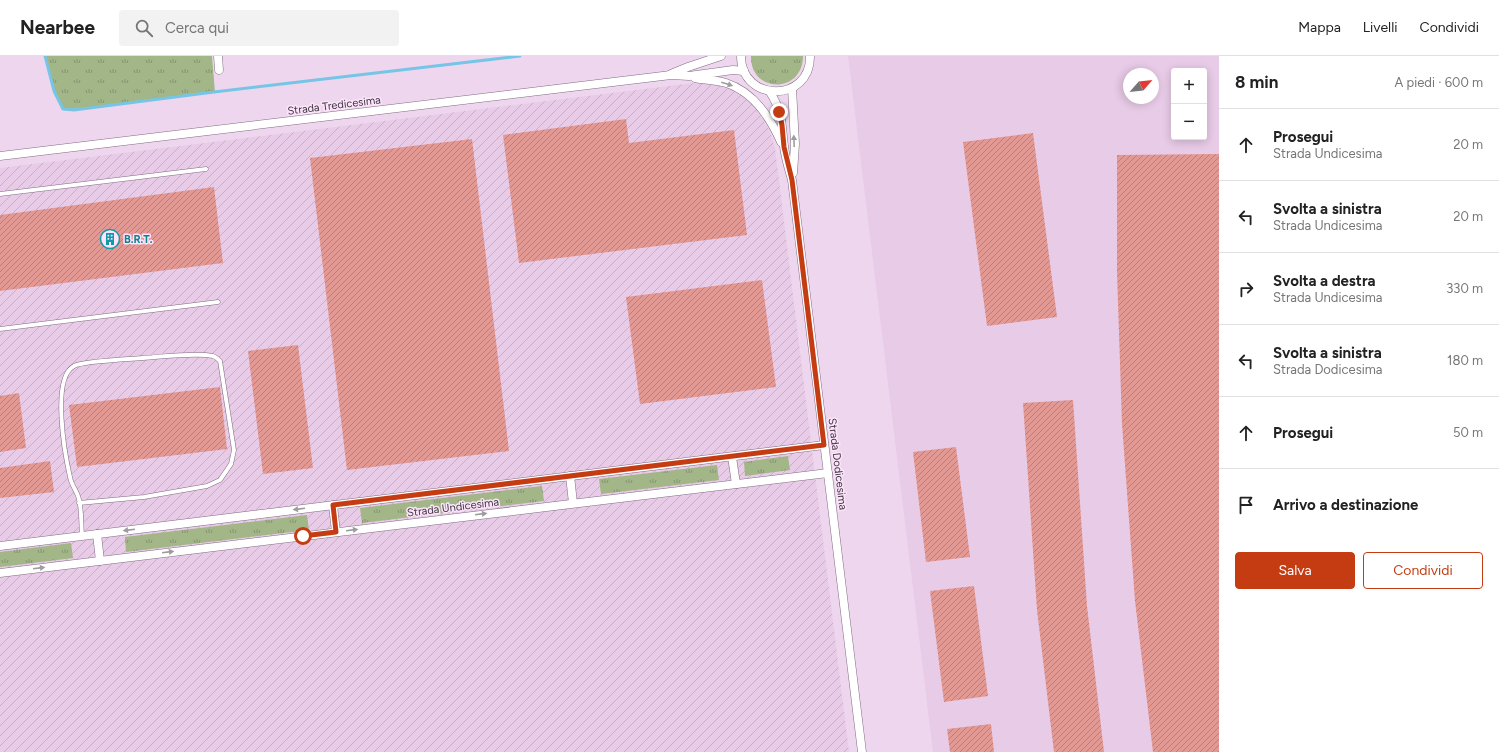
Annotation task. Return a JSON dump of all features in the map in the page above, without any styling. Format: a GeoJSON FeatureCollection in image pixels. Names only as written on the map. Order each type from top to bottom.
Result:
{"type":"FeatureCollection","features":[{"type":"Feature","properties":{"kind":"street"},"geometry":{"type":"LineString","coordinates":[[218,56],[219,70]]}},
{"type":"Feature","properties":{"kind":"street"},"geometry":{"type":"LineString","coordinates":[[670,75],[688,66],[721,56]]}},
{"type":"Feature","properties":{"kind":"street"},"geometry":{"type":"LineString","coordinates":[[741,56],[744,71],[752,83],[760,89],[770,92],[781,92],[792,88],[801,82],[807,73],[810,56]]}},
{"type":"Feature","properties":{"kind":"street"},"geometry":{"type":"LineString","coordinates":[[689,76],[733,70],[744,71]]}},
{"type":"Feature","properties":{"kind":"street"},"geometry":{"type":"LineString","coordinates":[[670,75],[689,76],[725,83],[744,92],[764,111],[773,124],[784,147]]}},
{"type":"Feature","properties":{"kind":"street","name":"Strada Tredicesima"},"geometry":{"type":"LineString","coordinates":[[0,156],[670,75]]}},
{"type":"Feature","properties":{"kind":"street"},"geometry":{"type":"LineString","coordinates":[[792,88],[795,144],[792,180]]}},
{"type":"Feature","properties":{"kind":"street"},"geometry":{"type":"LineString","coordinates":[[770,92],[779,112],[784,147],[792,180]]}},
{"type":"Feature","properties":{"kind":"street","name":"Strada Dodicesima"},"geometry":{"type":"LineString","coordinates":[[792,180],[862,752]]}},
{"type":"Feature","properties":{"kind":"street","name":"Strada Undicesima"},"geometry":{"type":"LineString","coordinates":[[0,546],[824,445]]}},
{"type":"Feature","properties":{"kind":"street"},"geometry":{"type":"LineString","coordinates":[[732,456],[736,484]]}},
{"type":"Feature","properties":{"kind":"street","name":"Strada Undicesima"},"geometry":{"type":"LineString","coordinates":[[0,573],[828,473]]}},
{"type":"Feature","properties":{"kind":"street"},"geometry":{"type":"LineString","coordinates":[[570,476],[573,503]]}},
{"type":"Feature","properties":{"kind":"street"},"geometry":{"type":"LineString","coordinates":[[333,505],[336,532]]}},
{"type":"Feature","properties":{"kind":"street"},"geometry":{"type":"LineString","coordinates":[[97,534],[100,561]]}},
{"type":"Feature","properties":{"kind":"lane"},"geometry":{"type":"LineString","coordinates":[[0,194],[206,169]]}},
{"type":"Feature","properties":{"kind":"lane"},"geometry":{"type":"LineString","coordinates":[[0,329],[218,302]]}},
{"type":"Feature","properties":{"kind":"lane"},"geometry":{"type":"LineString","coordinates":[[79,503],[144,497],[207,486],[220,480],[231,464],[234,450],[220,361],[215,356],[202,355],[134,359],[74,366],[66,374],[62,384],[61,414],[70,479],[79,497],[79,503],[82,536]]}},
{"type":"Feature","properties":{"kind":"shaded area"},"geometry":{"type":"Polygon","coordinates":[[[848,56],[1219,56],[1219,752],[933,752],[848,56]]]}},
{"type":"Feature","properties":{"kind":"shaded area"},"geometry":{"type":"Polygon","coordinates":[[[694,83],[720,86],[734,91],[745,98],[755,107],[763,119],[770,132],[775,148],[849,752],[0,752],[0,168],[694,83]]]}},
{"type":"Feature","properties":{"kind":"green space"},"geometry":{"type":"Polygon","coordinates":[[[45,56],[212,56],[215,92],[74,110],[63,109],[56,97],[45,56]]]}},
{"type":"Feature","properties":{"kind":"green space"},"geometry":{"type":"Polygon","coordinates":[[[751,56],[803,56],[801,68],[795,77],[786,83],[777,84],[767,83],[759,77],[753,68],[751,56]]]}},
{"type":"Feature","properties":{"kind":"green space"},"geometry":{"type":"Polygon","coordinates":[[[788,456],[790,470],[745,476],[744,462],[788,456]]]}},
{"type":"Feature","properties":{"kind":"green space"},"geometry":{"type":"Polygon","coordinates":[[[717,465],[719,480],[601,494],[599,479],[717,465]]]}},
{"type":"Feature","properties":{"kind":"green space"},"geometry":{"type":"Polygon","coordinates":[[[542,486],[544,501],[362,523],[360,508],[542,486]]]}},
{"type":"Feature","properties":{"kind":"green space"},"geometry":{"type":"Polygon","coordinates":[[[307,515],[309,530],[126,552],[125,537],[307,515]]]}},
{"type":"Feature","properties":{"kind":"green space"},"geometry":{"type":"Polygon","coordinates":[[[71,543],[73,558],[0,567],[0,552],[71,543]]]}},
{"type":"Feature","properties":{"kind":"building"},"geometry":{"type":"Polygon","coordinates":[[[626,119],[629,143],[734,130],[747,235],[519,263],[503,135],[626,119]]]}},
{"type":"Feature","properties":{"kind":"building"},"geometry":{"type":"Polygon","coordinates":[[[1033,133],[1057,317],[987,326],[963,142],[1033,133]]]}},
{"type":"Feature","properties":{"kind":"building"},"geometry":{"type":"Polygon","coordinates":[[[472,139],[509,451],[347,470],[310,158],[472,139]]]}},
{"type":"Feature","properties":{"kind":"building"},"geometry":{"type":"Polygon","coordinates":[[[1219,154],[1219,752],[1153,752],[1135,601],[1122,424],[1117,272],[1117,155],[1219,154]]]}},
{"type":"Feature","properties":{"kind":"building","name":"B.R.T."},"geometry":{"type":"Polygon","coordinates":[[[214,187],[223,263],[0,291],[0,215],[214,187]]]}},
{"type":"Feature","properties":{"kind":"building"},"geometry":{"type":"Polygon","coordinates":[[[762,280],[776,387],[640,404],[626,297],[762,280]]]}},
{"type":"Feature","properties":{"kind":"building"},"geometry":{"type":"Polygon","coordinates":[[[298,345],[313,468],[263,474],[248,351],[298,345]]]}},
{"type":"Feature","properties":{"kind":"building"},"geometry":{"type":"Polygon","coordinates":[[[220,387],[227,449],[77,467],[69,405],[220,387]]]}},
{"type":"Feature","properties":{"kind":"building"},"geometry":{"type":"Polygon","coordinates":[[[19,393],[26,448],[0,452],[0,396],[19,393]]]}},
{"type":"Feature","properties":{"kind":"building"},"geometry":{"type":"Polygon","coordinates":[[[1073,400],[1087,606],[1104,752],[1054,752],[1037,610],[1023,403],[1073,400]]]}},
{"type":"Feature","properties":{"kind":"building"},"geometry":{"type":"Polygon","coordinates":[[[956,447],[970,557],[926,562],[913,452],[956,447]]]}},
{"type":"Feature","properties":{"kind":"building"},"geometry":{"type":"Polygon","coordinates":[[[50,461],[54,492],[0,498],[0,468],[50,461]]]}},
{"type":"Feature","properties":{"kind":"building"},"geometry":{"type":"Polygon","coordinates":[[[974,586],[988,696],[944,702],[930,591],[974,586]]]}},
{"type":"Feature","properties":{"kind":"building"},"geometry":{"type":"Polygon","coordinates":[[[991,724],[994,752],[950,752],[947,729],[991,724]]]}},
{"type":"Feature","properties":{"kind":"waterway"},"geometry":{"type":"LineString","coordinates":[[45,56],[54,91],[63,109],[74,110],[520,56]]}},
{"type":"Feature","properties":{"kind":"place","name":"B.R.T."},"geometry":{"type":"Point","coordinates":[110,239]}},
{"type":"Feature","properties":{"kind":"route"},"geometry":{"type":"LineString","coordinates":[[303,536],[336,532],[333,505],[824,445],[792,180],[784,147],[779,112]]}}]}
